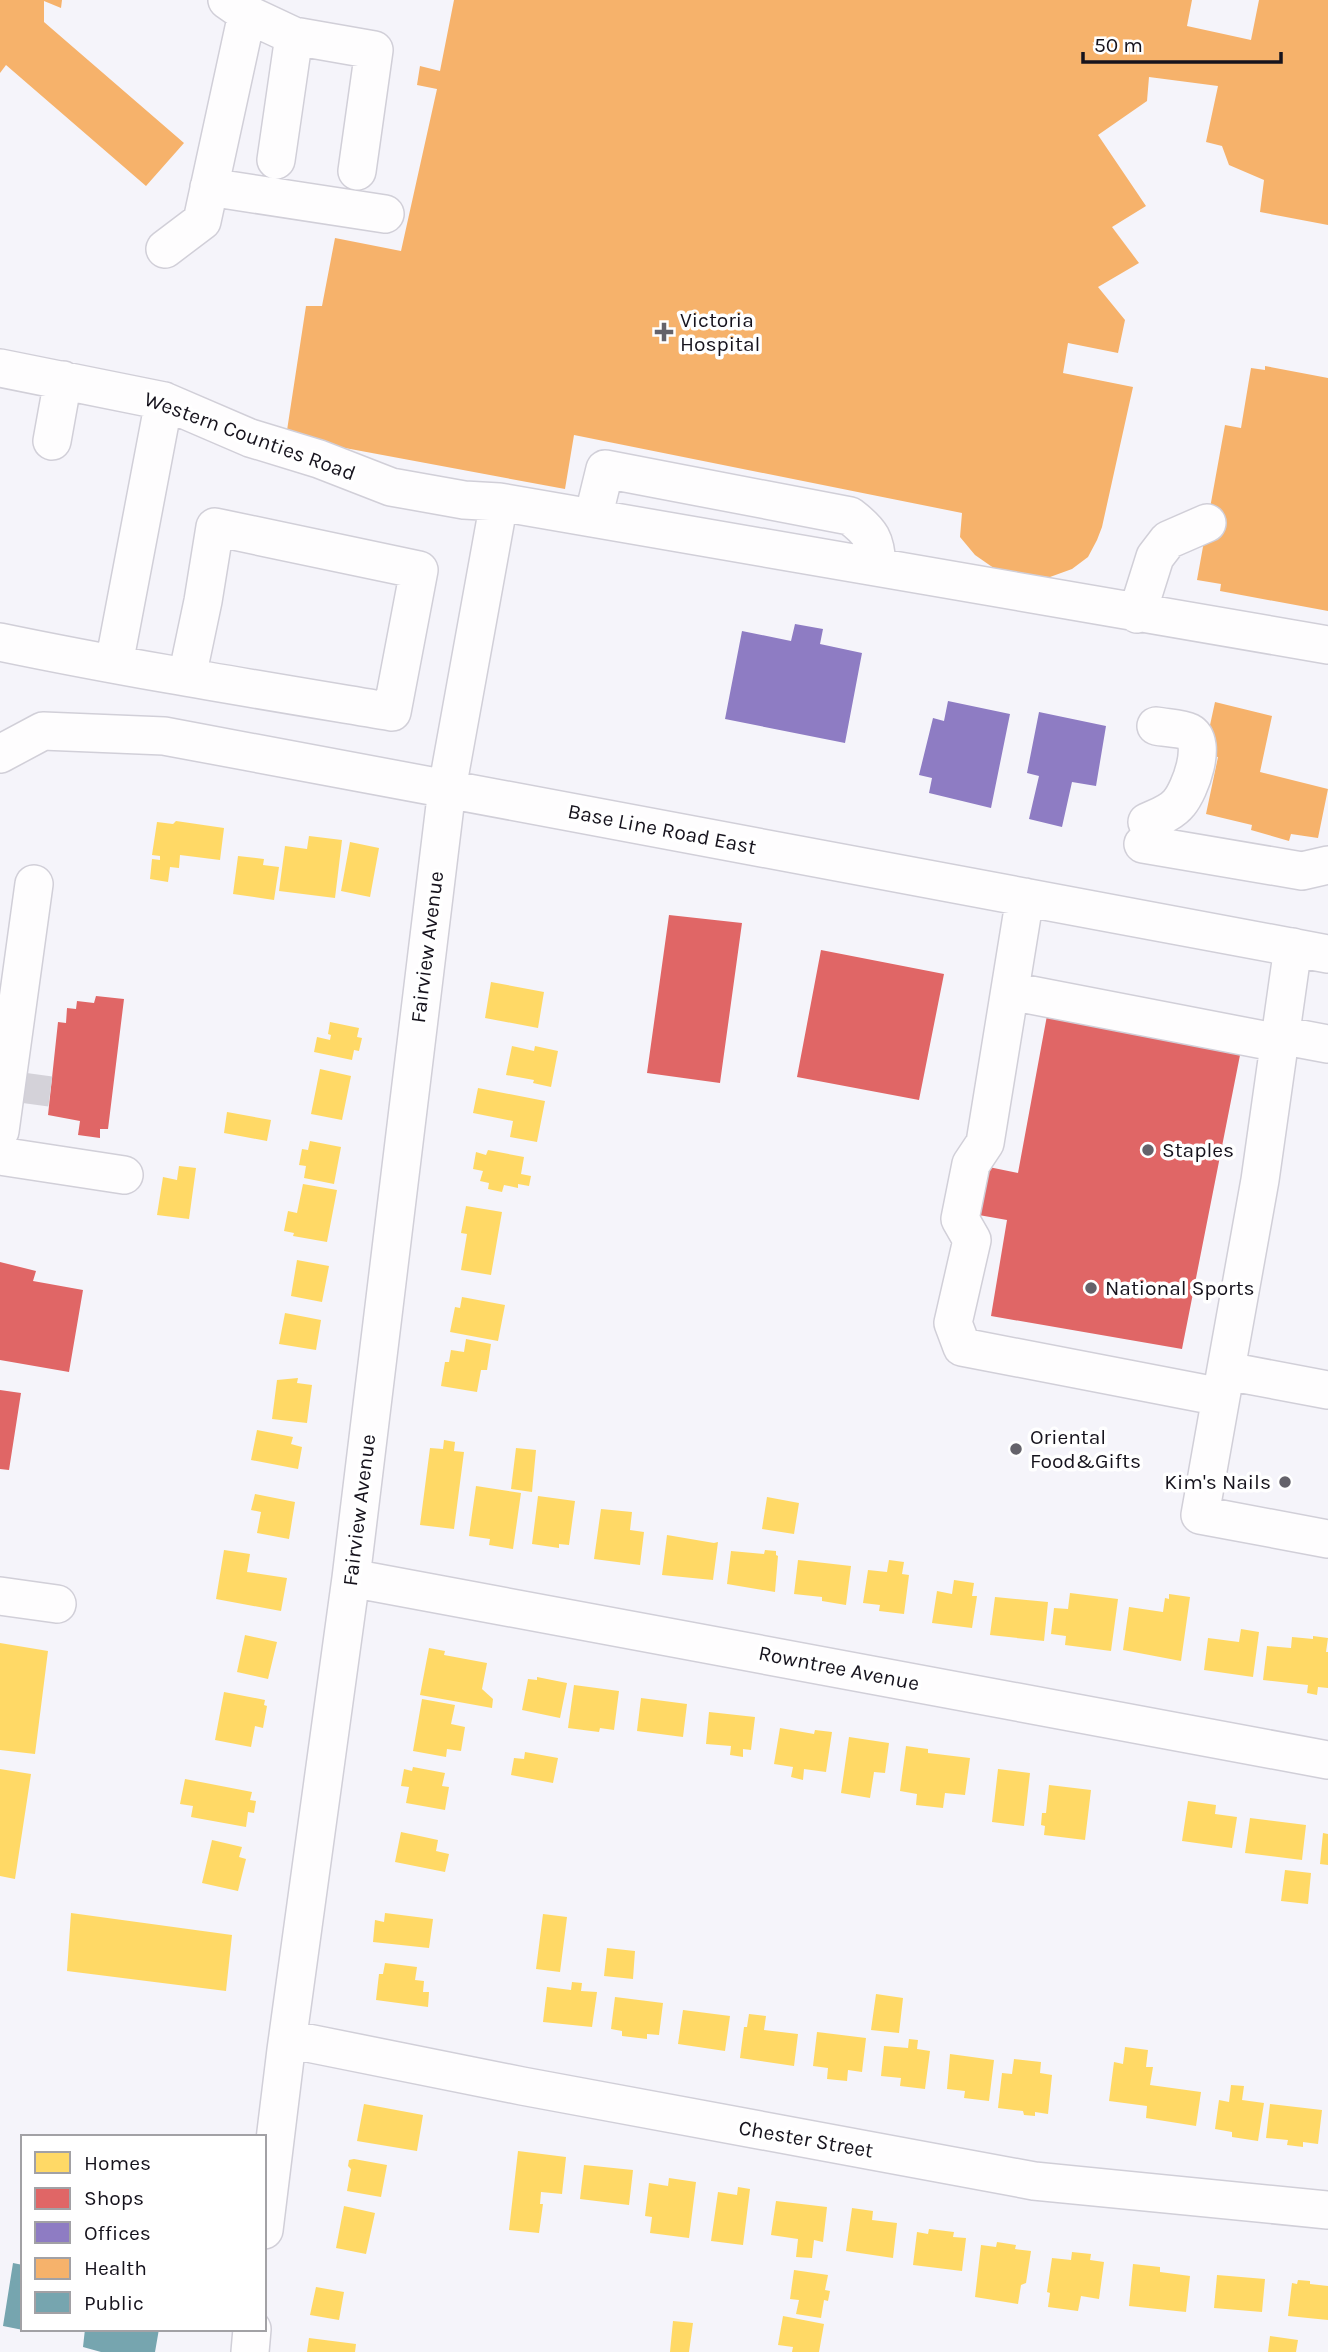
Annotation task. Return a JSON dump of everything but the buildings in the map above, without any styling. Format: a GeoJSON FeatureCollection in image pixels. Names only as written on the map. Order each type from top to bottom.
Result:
{"type":"FeatureCollection","features":[{"type":"Feature","properties":{"kind":"street"},"geometry":{"type":"LineString","coordinates":[[165,249],[202,221],[237,7],[294,36],[374,50],[357,171]]}},
{"type":"Feature","properties":{"kind":"street"},"geometry":{"type":"LineString","coordinates":[[276,160],[294,36]]}},
{"type":"Feature","properties":{"kind":"street"},"geometry":{"type":"LineString","coordinates":[[209,187],[385,214]]}},
{"type":"Feature","properties":{"kind":"street","name":"Western Counties Road"},"geometry":{"type":"LineString","coordinates":[[0,368],[164,401],[250,438],[319,459],[391,487],[499,502],[877,566],[1328,646]]}},
{"type":"Feature","properties":{"kind":"street"},"geometry":{"type":"LineString","coordinates":[[52,441],[63,380]]}},
{"type":"Feature","properties":{"kind":"street"},"geometry":{"type":"LineString","coordinates":[[114,664],[164,401]]}},
{"type":"Feature","properties":{"kind":"street"},"geometry":{"type":"LineString","coordinates":[[593,518],[607,458],[850,516],[873,537],[877,566]]}},
{"type":"Feature","properties":{"kind":"street","name":"Fairview Avenue"},"geometry":{"type":"LineString","coordinates":[[266,2214],[351,1578],[447,789],[499,502]]}},
{"type":"Feature","properties":{"kind":"street"},"geometry":{"type":"LineString","coordinates":[[1137,614],[1155,557],[1168,540],[1207,523]]}},
{"type":"Feature","properties":{"kind":"street"},"geometry":{"type":"LineString","coordinates":[[0,642],[114,664],[187,677],[392,712],[419,570],[215,527],[187,677]]}},
{"type":"Feature","properties":{"kind":"street"},"geometry":{"type":"LineString","coordinates":[[1156,726],[1188,732],[1196,738],[1199,753],[1181,801],[1145,833],[1302,871],[1328,865]]}},
{"type":"Feature","properties":{"kind":"street","name":"Base Line Road East"},"geometry":{"type":"LineString","coordinates":[[0,754],[43,731],[164,736],[1311,950]]}},
{"type":"Feature","properties":{"kind":"street"},"geometry":{"type":"LineString","coordinates":[[15,1095],[34,884]]}},
{"type":"Feature","properties":{"kind":"street"},"geometry":{"type":"LineString","coordinates":[[1026,897],[985,1143],[971,1164],[960,1219],[972,1240],[953,1323],[962,1347],[1224,1384],[1328,1390]]}},
{"type":"Feature","properties":{"kind":"street"},"geometry":{"type":"LineString","coordinates":[[1311,950],[1280,1039],[1254,1221],[1200,1515],[1328,1539]]}},
{"type":"Feature","properties":{"kind":"street"},"geometry":{"type":"LineString","coordinates":[[1010,991],[1280,1039],[1328,1044]]}},
{"type":"Feature","properties":{"kind":"street"},"geometry":{"type":"LineString","coordinates":[[0,1156],[124,1175]]}},
{"type":"Feature","properties":{"kind":"street","name":"Rowntree Avenue"},"geometry":{"type":"LineString","coordinates":[[351,1578],[1328,1760]]}},
{"type":"Feature","properties":{"kind":"street"},"geometry":{"type":"LineString","coordinates":[[0,1596],[57,1604]]}},
{"type":"Feature","properties":{"kind":"street","name":"Chester Street"},"geometry":{"type":"LineString","coordinates":[[288,2039],[536,2089],[1034,2181],[1328,2210]]}},
{"type":"Feature","properties":{"kind":"street"},"geometry":{"type":"LineString","coordinates":[[250,2352],[252,2331]]}},
{"type":"Feature","properties":{"kind":"tunnel"},"geometry":{"type":"LineString","coordinates":[[30,1104],[34,1074]]}},
{"type":"Feature","properties":{"kind":"place","name":"Victoria Hospital"},"geometry":{"type":"Point","coordinates":[664,332]}},
{"type":"Feature","properties":{"kind":"place","name":"Staples"},"geometry":{"type":"Point","coordinates":[1148,1150]}},
{"type":"Feature","properties":{"kind":"place","name":"National Sports"},"geometry":{"type":"Point","coordinates":[1091,1288]}},
{"type":"Feature","properties":{"kind":"place","name":"Oriental Food&Gifts"},"geometry":{"type":"Point","coordinates":[1016,1449]}},
{"type":"Feature","properties":{"kind":"place","name":"Kim's Nails"},"geometry":{"type":"Point","coordinates":[1285,1482]}}]}
